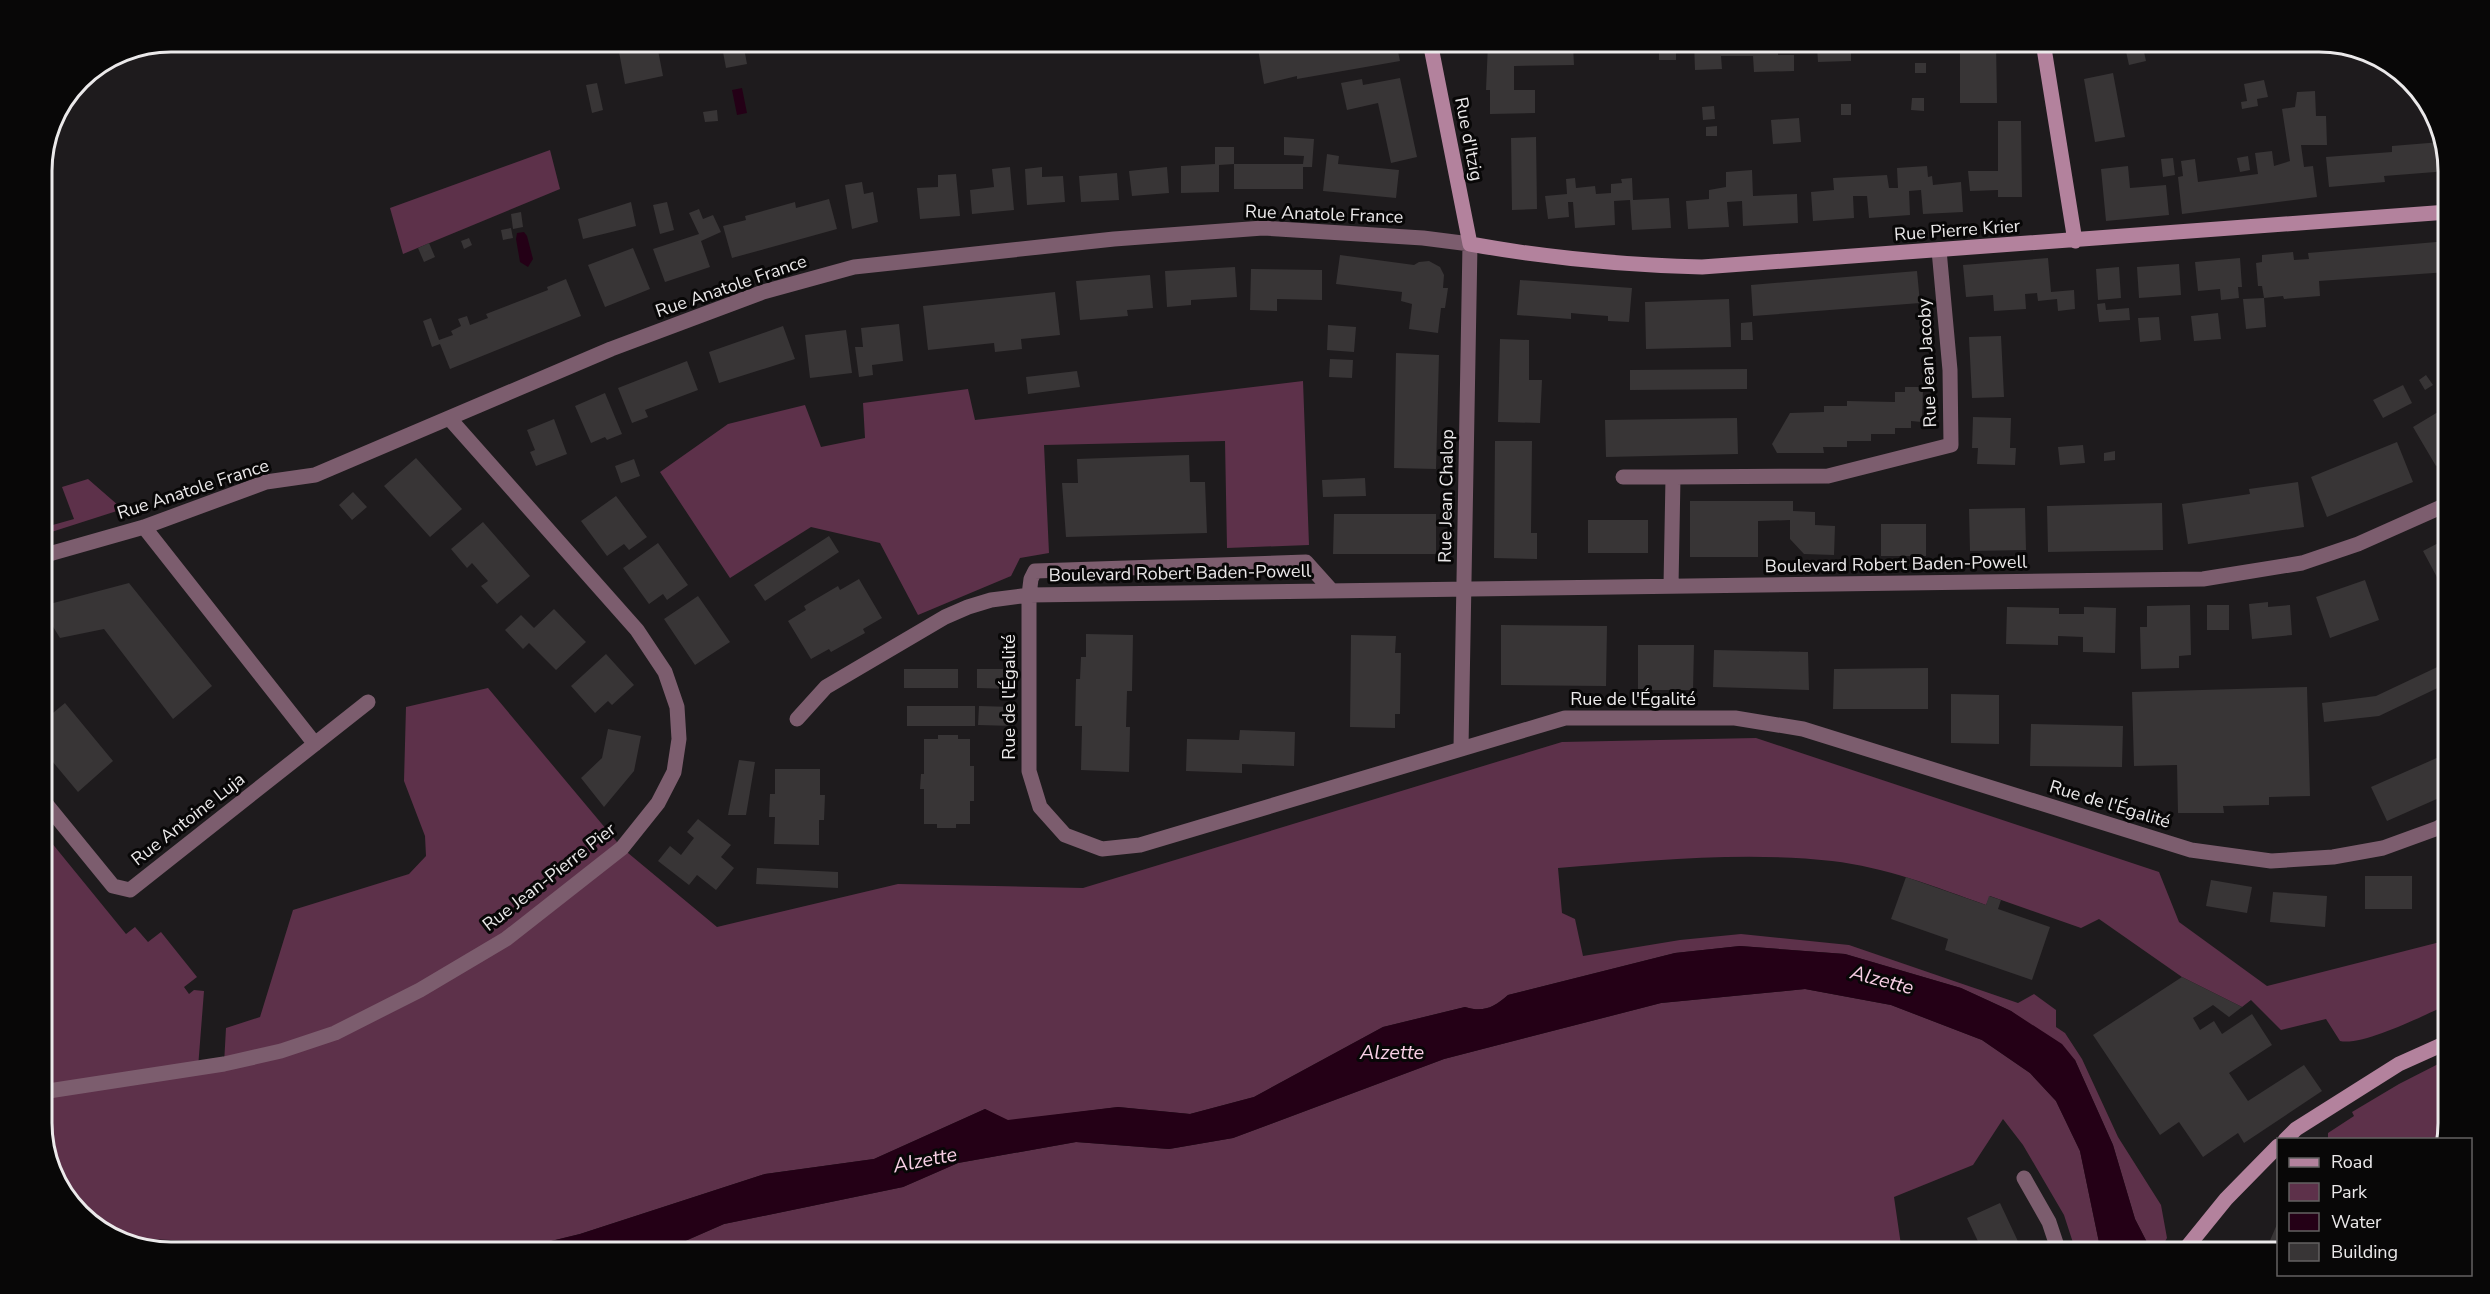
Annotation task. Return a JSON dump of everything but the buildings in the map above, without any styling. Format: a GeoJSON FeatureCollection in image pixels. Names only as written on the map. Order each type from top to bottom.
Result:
{"type":"FeatureCollection","features":[{"type":"Feature","properties":{"kind":"main road","name":"Rue d'Itzig"},"geometry":{"type":"LineString","coordinates":[[1432,52],[1470,244]]}},
{"type":"Feature","properties":{"kind":"main road"},"geometry":{"type":"LineString","coordinates":[[2045,52],[2075,241]]}},
{"type":"Feature","properties":{"kind":"main road","name":"Rue Pierre Krier"},"geometry":{"type":"LineString","coordinates":[[1470,244],[1621,265],[1702,267],[2437,213]]}},
{"type":"Feature","properties":{"kind":"main road"},"geometry":{"type":"LineString","coordinates":[[2287,1138],[2296,1130],[2399,1064],[2438,1047]]}},
{"type":"Feature","properties":{"kind":"main road"},"geometry":{"type":"LineString","coordinates":[[2191,1242],[2226,1199],[2277,1147]]}},
{"type":"Feature","properties":{"kind":"street","name":"Rue Anatole France"},"geometry":{"type":"LineString","coordinates":[[53,553],[144,527],[266,482],[315,475],[611,349],[763,292],[854,267],[1114,239],[1263,228],[1423,238],[1470,244]]}},
{"type":"Feature","properties":{"kind":"street","name":"Rue Jean Chalop"},"geometry":{"type":"LineString","coordinates":[[1461,748],[1470,244]]}},
{"type":"Feature","properties":{"kind":"street","name":"Rue Jean Jacoby"},"geometry":{"type":"LineString","coordinates":[[1623,477],[1828,476],[1951,445],[1950,370],[1939,250]]}},
{"type":"Feature","properties":{"kind":"street","name":"Rue Jean-Pierre Pier"},"geometry":{"type":"LineString","coordinates":[[53,1090],[224,1064],[281,1051],[335,1033],[420,990],[506,939],[622,848],[658,803],[674,772],[679,739],[676,707],[665,672],[637,630],[449,418]]}},
{"type":"Feature","properties":{"kind":"street"},"geometry":{"type":"LineString","coordinates":[[1671,586],[1673,477]]}},
{"type":"Feature","properties":{"kind":"street","name":"Boulevard Robert Baden-Powell"},"geometry":{"type":"LineString","coordinates":[[797,719],[826,687],[945,617],[991,600],[1029,595],[2203,579],[2302,562],[2358,544],[2437,509]]}},
{"type":"Feature","properties":{"kind":"street"},"geometry":{"type":"LineString","coordinates":[[144,527],[315,744]]}},
{"type":"Feature","properties":{"kind":"street","name":"Boulevard Robert Baden-Powell"},"geometry":{"type":"LineString","coordinates":[[1029,595],[1031,579],[1035,571],[1306,562],[1332,591]]}},
{"type":"Feature","properties":{"kind":"street","name":"Rue de l'Égalité"},"geometry":{"type":"LineString","coordinates":[[1029,595],[1029,771],[1040,807],[1065,835],[1102,849],[1140,845],[1565,718],[1735,718],[1803,729],[2190,850],[2271,861],[2333,857],[2383,848],[2438,828]]}},
{"type":"Feature","properties":{"kind":"street","name":"Rue Antoine Luja"},"geometry":{"type":"LineString","coordinates":[[53,812],[113,886],[130,890],[368,702]]}},
{"type":"Feature","properties":{"kind":"street"},"geometry":{"type":"LineString","coordinates":[[2024,1178],[2049,1222],[2056,1242]]}},
{"type":"Feature","properties":{"kind":"green space"},"geometry":{"type":"Polygon","coordinates":[[[550,150],[560,189],[403,254],[390,208],[550,150]]]}},
{"type":"Feature","properties":{"kind":"green space"},"geometry":{"type":"Polygon","coordinates":[[[1303,381],[1309,545],[1227,548],[1225,441],[1044,445],[1049,553],[1020,558],[1011,576],[918,615],[880,543],[811,527],[730,578],[660,472],[728,424],[805,405],[821,447],[865,438],[863,403],[968,389],[975,420],[1303,381]]]}},
{"type":"Feature","properties":{"kind":"green space"},"geometry":{"type":"Polygon","coordinates":[[[88,479],[119,506],[120,510],[53,531],[53,525],[74,519],[62,487],[88,479]]]}},
{"type":"Feature","properties":{"kind":"green space"},"geometry":{"type":"Polygon","coordinates":[[[488,688],[622,848],[717,927],[898,884],[1083,888],[1562,742],[1756,738],[2159,872],[2179,922],[2267,986],[2438,943],[2438,1009],[2377,1035],[2350,1041],[2340,1041],[2326,1019],[2281,1030],[2251,1000],[2242,1007],[2182,977],[2099,919],[2081,928],[1990,896],[1986,905],[1910,879],[1852,864],[1798,858],[1729,857],[1558,868],[1562,913],[1575,919],[1583,956],[1680,940],[1741,934],[1849,945],[2018,1003],[2034,994],[2056,1010],[2056,1027],[2065,1033],[2082,1059],[2118,1137],[2161,1205],[2167,1238],[2165,1242],[2147,1242],[2135,1219],[2113,1145],[2075,1060],[2011,1011],[1961,988],[1845,954],[1740,946],[1675,953],[1508,995],[1488,1008],[1465,1007],[1383,1027],[1254,1097],[1190,1114],[1118,1107],[1008,1121],[985,1109],[874,1159],[765,1174],[580,1234],[547,1242],[226,1242],[150,1239],[119,1229],[93,1212],[82,1201],[65,1175],[55,1146],[53,1130],[53,844],[126,934],[135,927],[148,942],[161,932],[197,977],[184,987],[189,994],[194,990],[204,991],[198,1068],[224,1064],[226,1028],[260,1017],[293,910],[409,874],[426,856],[425,836],[404,781],[406,707],[488,688]]]}},
{"type":"Feature","properties":{"kind":"green space"},"geometry":{"type":"Polygon","coordinates":[[[1805,989],[1891,1005],[1982,1040],[2030,1073],[2056,1101],[2080,1151],[2099,1242],[2073,1242],[2064,1215],[2023,1145],[2003,1119],[1973,1165],[1894,1197],[1901,1242],[683,1242],[724,1224],[903,1187],[958,1163],[1076,1142],[1169,1149],[1233,1138],[1444,1059],[1661,1003],[1805,989]]]}},
{"type":"Feature","properties":{"kind":"green space"},"geometry":{"type":"Polygon","coordinates":[[[2438,1064],[2436,1138],[2328,1138],[2328,1133],[2354,1116],[2352,1112],[2438,1064]]]}},
{"type":"Feature","properties":{"kind":"water"},"geometry":{"type":"Polygon","coordinates":[[[742,88],[747,113],[737,115],[732,90],[742,88]]]}},
{"type":"Feature","properties":{"kind":"water"},"geometry":{"type":"Polygon","coordinates":[[[524,232],[533,259],[528,267],[520,262],[516,239],[517,233],[524,232]]]}},
{"type":"Feature","properties":{"kind":"water","name":"Alzette"},"geometry":{"type":"Polygon","coordinates":[[[1740,946],[1845,954],[1961,988],[2011,1011],[2062,1044],[2075,1060],[2113,1145],[2135,1219],[2147,1242],[2099,1242],[2080,1151],[2056,1101],[2030,1073],[1982,1040],[1891,1005],[1805,989],[1661,1003],[1444,1059],[1233,1138],[1169,1149],[1076,1142],[958,1163],[903,1187],[724,1224],[683,1242],[547,1242],[580,1234],[765,1174],[874,1159],[985,1109],[1008,1120],[1118,1107],[1190,1114],[1254,1097],[1383,1027],[1465,1007],[1488,1008],[1508,995],[1675,953],[1740,946]]]}}]}
